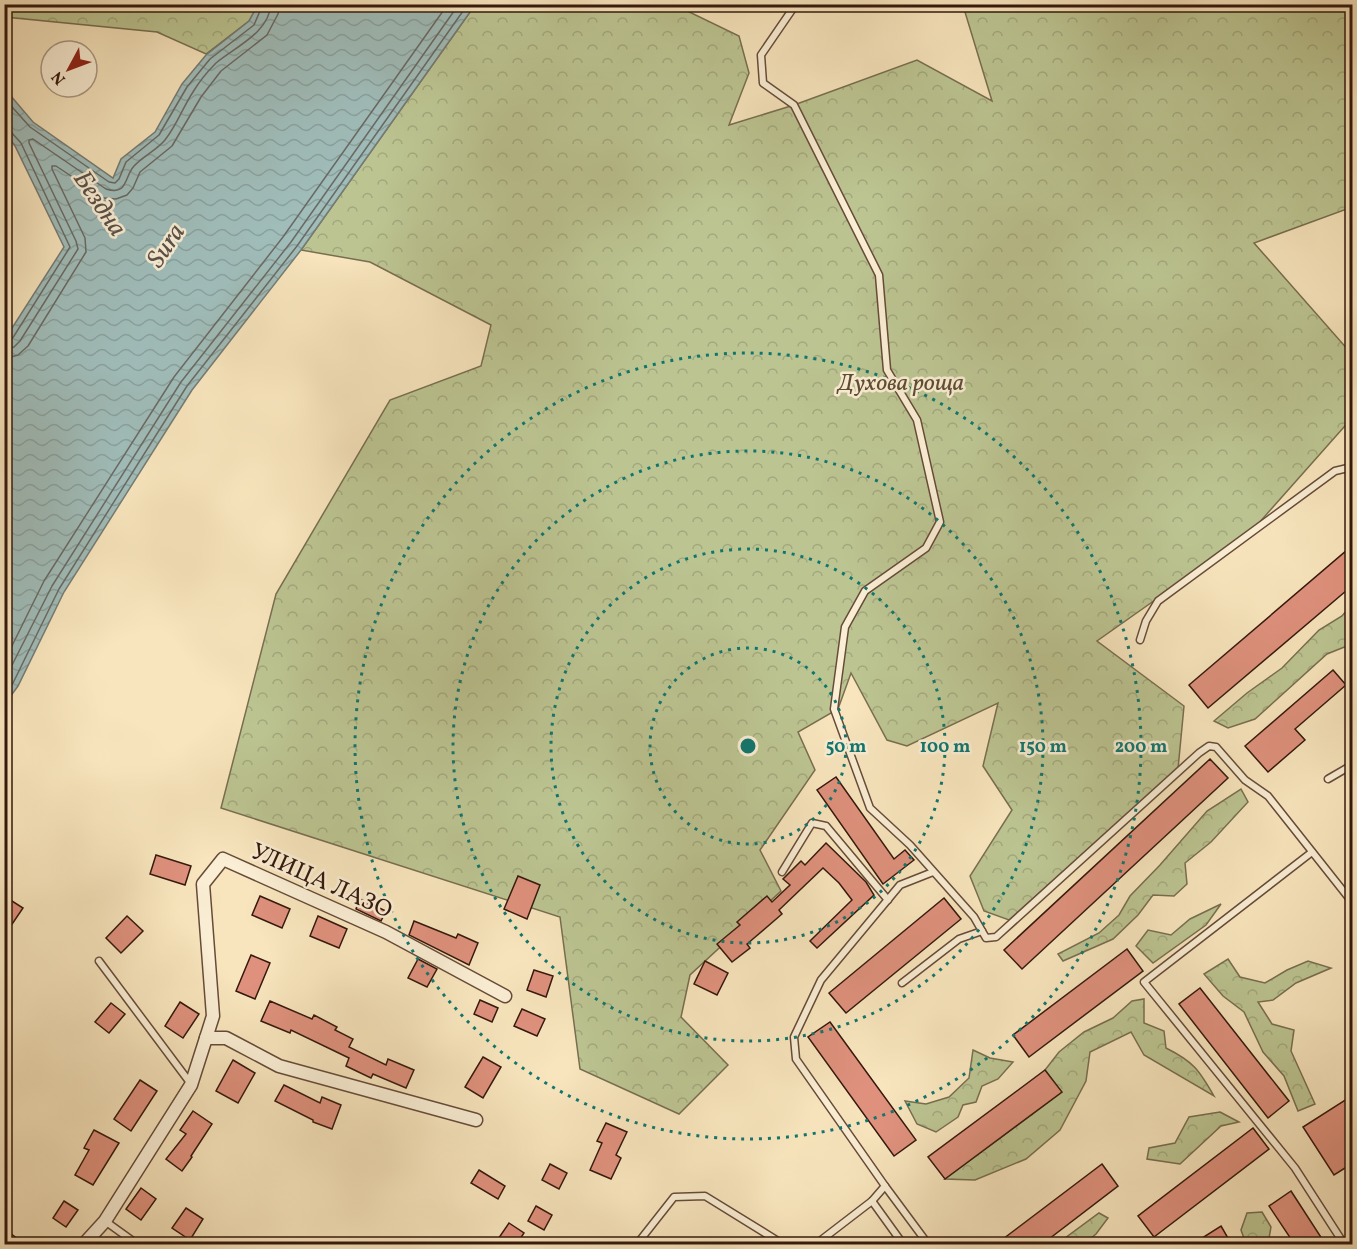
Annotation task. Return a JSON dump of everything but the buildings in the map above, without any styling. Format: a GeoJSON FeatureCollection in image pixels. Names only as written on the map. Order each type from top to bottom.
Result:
{"type":"FeatureCollection","features":[{"type":"Feature","properties":{"kind":"street","name":"УЛИЦА ЛАЗО"},"geometry":{"type":"LineString","coordinates":[[84,1245],[105,1221],[191,1085],[213,1016],[202,884],[223,859],[386,932],[505,996]]}},
{"type":"Feature","properties":{"kind":"street"},"geometry":{"type":"LineString","coordinates":[[206,1038],[226,1038],[279,1066],[476,1120]]}},
{"type":"Feature","properties":{"kind":"lane"},"geometry":{"type":"LineString","coordinates":[[796,4],[761,55],[763,83],[794,105],[879,275],[887,370],[918,420],[940,522],[926,548],[865,591],[845,627],[834,709],[870,808],[910,845],[975,917],[986,938],[996,938],[1181,769],[1209,746],[1216,747],[1245,780],[1268,796],[1353,903]]}},
{"type":"Feature","properties":{"kind":"lane"},"geometry":{"type":"LineString","coordinates":[[1140,640],[1146,621],[1158,601],[1335,471],[1353,466]]}},
{"type":"Feature","properties":{"kind":"lane"},"geometry":{"type":"LineString","coordinates":[[1328,779],[1353,765]]}},
{"type":"Feature","properties":{"kind":"lane"},"geometry":{"type":"LineString","coordinates":[[782,872],[812,823],[826,826],[888,900]]}},
{"type":"Feature","properties":{"kind":"lane"},"geometry":{"type":"LineString","coordinates":[[1312,852],[1144,982],[1294,1168],[1344,1245]]}},
{"type":"Feature","properties":{"kind":"lane"},"geometry":{"type":"LineString","coordinates":[[928,1245],[796,1059],[794,1037],[821,980],[900,885],[933,872]]}},
{"type":"Feature","properties":{"kind":"lane"},"geometry":{"type":"LineString","coordinates":[[902,983],[959,939],[982,931]]}},
{"type":"Feature","properties":{"kind":"lane"},"geometry":{"type":"LineString","coordinates":[[99,961],[191,1085]]}},
{"type":"Feature","properties":{"kind":"lane"},"geometry":{"type":"LineString","coordinates":[[816,1245],[872,1202],[885,1185]]}},
{"type":"Feature","properties":{"kind":"lane"},"geometry":{"type":"LineString","coordinates":[[637,1245],[674,1197],[705,1196],[778,1241],[778,1245]]}},
{"type":"Feature","properties":{"kind":"lane"},"geometry":{"type":"LineString","coordinates":[[872,1202],[903,1245]]}},
{"type":"Feature","properties":{"kind":"lane"},"geometry":{"type":"LineString","coordinates":[[105,1221],[137,1245]]}},
{"type":"Feature","properties":{"kind":"green space"},"geometry":{"type":"Polygon","coordinates":[[[5,5],[258,5],[249,21],[206,54],[157,32],[5,17],[5,5]]]}},
{"type":"Feature","properties":{"kind":"green space","name":"Духова роща"},"geometry":{"type":"Polygon","coordinates":[[[475,5],[675,5],[739,36],[749,73],[729,125],[794,105],[917,60],[992,101],[965,12],[959,5],[1352,5],[1352,199],[1347,209],[1254,243],[1350,352],[1352,418],[1250,533],[1097,641],[1184,706],[1178,769],[1009,920],[984,911],[970,876],[1012,810],[983,766],[998,703],[907,746],[887,740],[851,673],[838,709],[798,732],[815,770],[760,850],[781,891],[690,975],[681,1017],[728,1065],[679,1114],[580,1069],[560,917],[221,808],[276,594],[390,400],[481,366],[491,325],[370,262],[301,250],[475,5]]]}},
{"type":"Feature","properties":{"kind":"green space"},"geometry":{"type":"Polygon","coordinates":[[[1352,604],[1352,644],[1327,654],[1255,719],[1228,728],[1214,721],[1282,668],[1319,630],[1342,616],[1352,604]]]}},
{"type":"Feature","properties":{"kind":"green space"},"geometry":{"type":"Polygon","coordinates":[[[1241,789],[1248,802],[1211,842],[1185,863],[1187,884],[1174,896],[1153,895],[1138,915],[1113,939],[1063,961],[1058,954],[1099,933],[1119,915],[1130,896],[1207,811],[1241,789]]]}},
{"type":"Feature","properties":{"kind":"green space"},"geometry":{"type":"Polygon","coordinates":[[[1221,904],[1206,925],[1153,963],[1136,946],[1148,930],[1171,935],[1190,919],[1221,904]]]}},
{"type":"Feature","properties":{"kind":"green space"},"geometry":{"type":"Polygon","coordinates":[[[1228,959],[1240,977],[1265,983],[1308,961],[1331,968],[1296,983],[1273,1000],[1258,1002],[1272,1024],[1294,1030],[1291,1051],[1315,1104],[1298,1111],[1284,1076],[1263,1052],[1244,1012],[1223,996],[1204,974],[1228,959]]]}},
{"type":"Feature","properties":{"kind":"green space"},"geometry":{"type":"Polygon","coordinates":[[[1144,999],[1144,1023],[1164,1031],[1166,1048],[1195,1068],[1214,1096],[1144,1055],[1131,1032],[1090,1052],[1086,1081],[1060,1130],[1026,1159],[975,1180],[945,1179],[1061,1092],[1045,1070],[1059,1052],[1084,1032],[1113,1018],[1132,1001],[1144,999]]]}},
{"type":"Feature","properties":{"kind":"green space"},"geometry":{"type":"Polygon","coordinates":[[[973,1050],[990,1058],[1013,1062],[998,1079],[982,1086],[976,1102],[963,1105],[958,1117],[936,1132],[917,1124],[905,1101],[926,1104],[949,1097],[969,1078],[973,1050]]]}},
{"type":"Feature","properties":{"kind":"green space"},"geometry":{"type":"Polygon","coordinates":[[[1220,1112],[1239,1122],[1221,1126],[1180,1164],[1147,1159],[1149,1148],[1175,1143],[1189,1117],[1220,1112]]]}},
{"type":"Feature","properties":{"kind":"green space"},"geometry":{"type":"Polygon","coordinates":[[[1262,1212],[1271,1227],[1268,1244],[1246,1244],[1241,1230],[1247,1213],[1262,1212]]]}},
{"type":"Feature","properties":{"kind":"green space"},"geometry":{"type":"Polygon","coordinates":[[[1099,1213],[1108,1218],[1096,1234],[1084,1244],[1057,1244],[1099,1213]]]}},
{"type":"Feature","properties":{"kind":"water"},"geometry":{"type":"Polygon","coordinates":[[[258,5],[475,5],[301,250],[192,390],[64,592],[18,686],[5,704],[5,339],[64,247],[15,146],[5,133],[5,89],[33,122],[113,178],[121,159],[155,132],[182,84],[206,55],[249,21],[258,5]]]}},
{"type":"Feature","properties":{"kind":"water label","name":"Бездна"},"geometry":{"type":"Point","coordinates":[101,203]}},
{"type":"Feature","properties":{"kind":"water label","name":"Sura"},"geometry":{"type":"Point","coordinates":[165,245]}}]}
